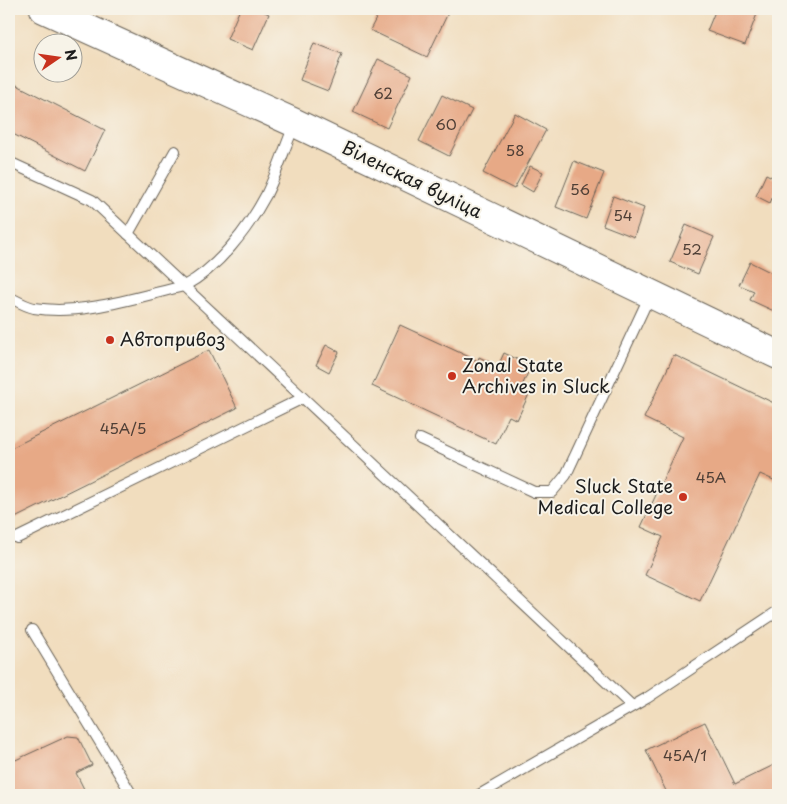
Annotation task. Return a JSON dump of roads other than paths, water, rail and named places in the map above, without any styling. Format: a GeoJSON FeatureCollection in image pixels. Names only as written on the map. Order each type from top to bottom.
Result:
{"type":"FeatureCollection","features":[{"type":"Feature","properties":{"kind":"main road","name":"Віленская вуліца"},"geometry":{"type":"LineString","coordinates":[[44,9],[295,123],[778,355]]}},
{"type":"Feature","properties":{"kind":"lane"},"geometry":{"type":"LineString","coordinates":[[9,297],[32,308],[57,310],[90,308],[184,286],[198,278],[213,266],[245,228],[266,195],[295,123]]}},
{"type":"Feature","properties":{"kind":"lane"},"geometry":{"type":"LineString","coordinates":[[128,234],[175,151]]}},
{"type":"Feature","properties":{"kind":"lane"},"geometry":{"type":"LineString","coordinates":[[9,162],[92,200],[632,706]]}},
{"type":"Feature","properties":{"kind":"lane"},"geometry":{"type":"LineString","coordinates":[[420,439],[534,492],[552,492],[566,475],[650,294]]}},
{"type":"Feature","properties":{"kind":"lane"},"geometry":{"type":"LineString","coordinates":[[17,538],[303,398]]}},
{"type":"Feature","properties":{"kind":"lane"},"geometry":{"type":"LineString","coordinates":[[479,795],[632,706],[778,611]]}},
{"type":"Feature","properties":{"kind":"lane"},"geometry":{"type":"LineString","coordinates":[[32,630],[132,795]]}},
{"type":"Feature","properties":{"kind":"place","name":"Автопривоз"},"geometry":{"type":"Point","coordinates":[110,340]}},
{"type":"Feature","properties":{"kind":"place","name":"Zonal State Archives in Sluck"},"geometry":{"type":"Point","coordinates":[452,376]}},
{"type":"Feature","properties":{"kind":"place","name":"Sluck State Medical College"},"geometry":{"type":"Point","coordinates":[683,497]}}]}
